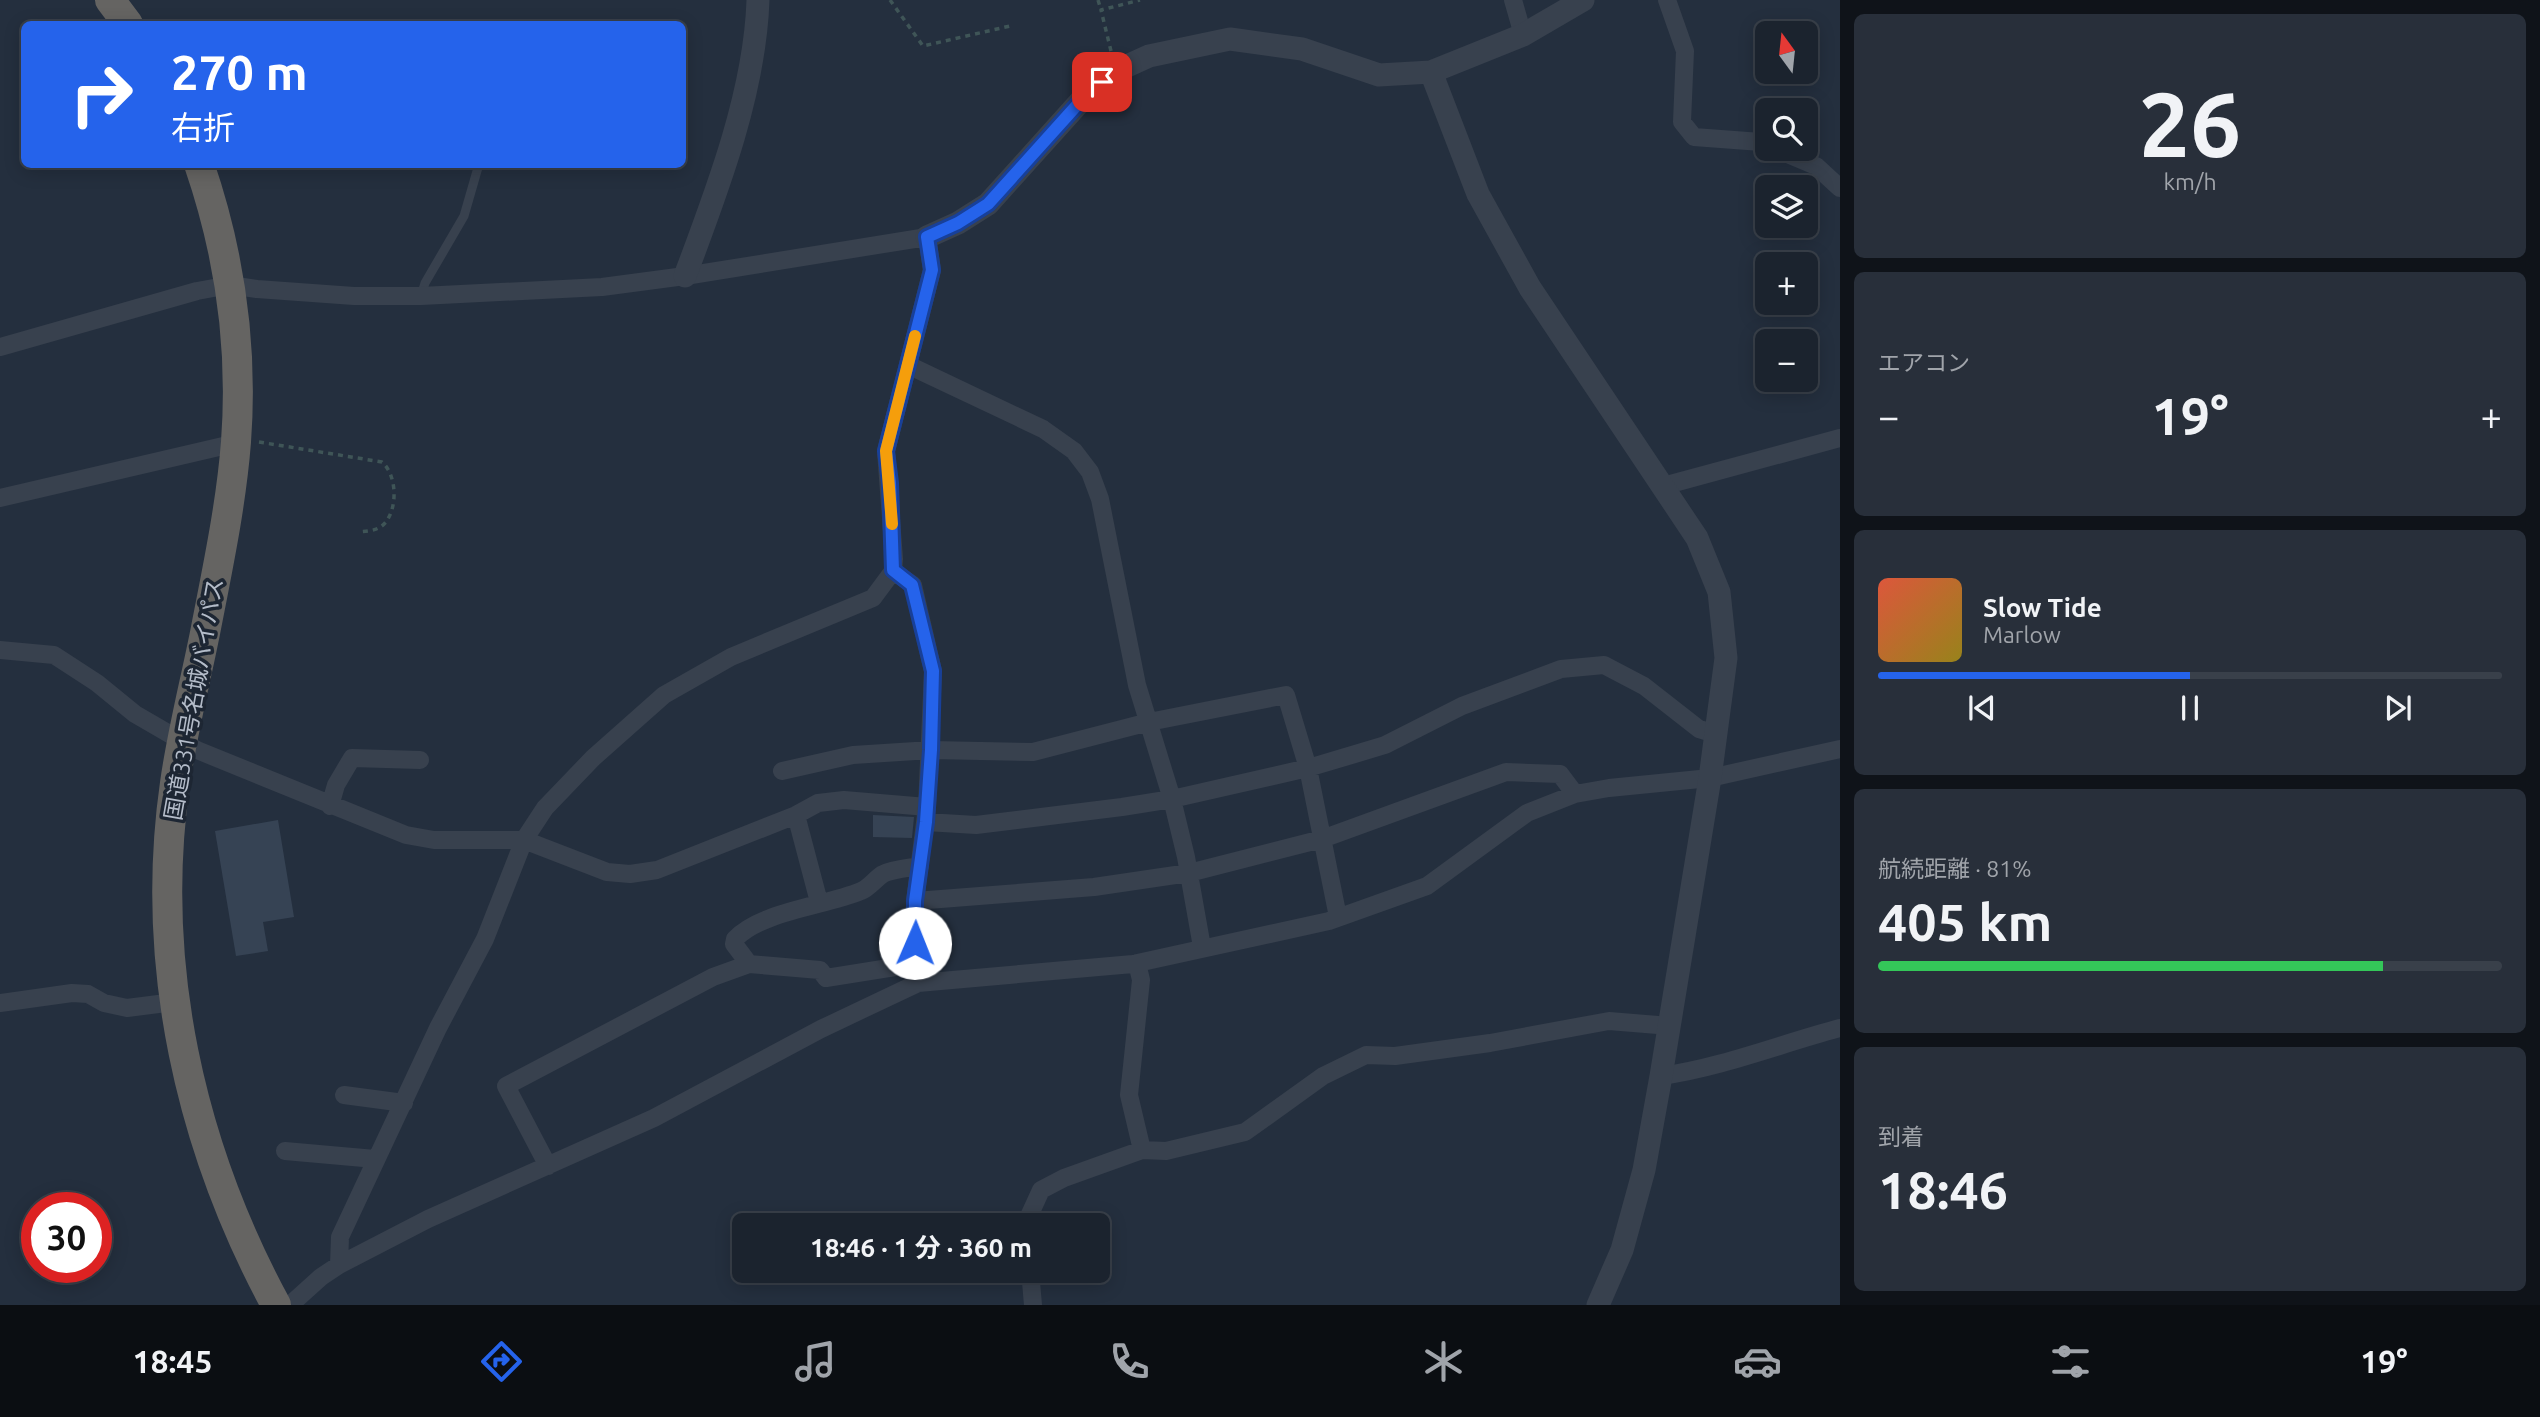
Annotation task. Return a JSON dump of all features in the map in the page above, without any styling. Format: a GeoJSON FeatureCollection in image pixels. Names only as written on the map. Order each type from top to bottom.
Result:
{"type":"FeatureCollection","features":[{"type":"Feature","properties":{"kind":"highway"},"geometry":{"type":"LineString","coordinates":[[110,0],[126,21]]}},
{"type":"Feature","properties":{"kind":"highway","name":"国道331号名城バイパス"},"geometry":{"type":"LineString","coordinates":[[200,168],[216,216],[230,285],[237,399],[236,443],[220,552],[182,741],[170,834],[170,957],[174,1002],[193,1099],[216,1174],[241,1237],[276,1305]]}},
{"type":"Feature","properties":{"kind":"street"},"geometry":{"type":"LineString","coordinates":[[685,276],[737,124],[749,66],[758,0]]}},
{"type":"Feature","properties":{"kind":"street"},"geometry":{"type":"LineString","coordinates":[[1513,0],[1523,35]]}},
{"type":"Feature","properties":{"kind":"street"},"geometry":{"type":"LineString","coordinates":[[0,347],[197,291],[230,285],[354,296],[421,296],[602,286],[685,276],[927,237],[958,223],[988,204],[1087,94],[1116,71],[1149,56],[1230,39],[1302,49],[1379,75],[1432,72],[1523,35],[1583,0]]}},
{"type":"Feature","properties":{"kind":"street"},"geometry":{"type":"LineString","coordinates":[[1667,0],[1685,51],[1682,122],[1694,137],[1755,142]]}},
{"type":"Feature","properties":{"kind":"street"},"geometry":{"type":"LineString","coordinates":[[1432,72],[1478,194],[1530,288],[1698,538],[1719,592],[1726,658],[1710,778],[1670,1026],[1644,1170],[1622,1250],[1598,1305]]}},
{"type":"Feature","properties":{"kind":"street"},"geometry":{"type":"LineString","coordinates":[[1804,161],[1816,166],[1840,188]]}},
{"type":"Feature","properties":{"kind":"street"},"geometry":{"type":"LineString","coordinates":[[340,1265],[340,1237],[438,1028],[485,939],[524,840],[545,808],[583,768],[664,695],[731,657],[873,598],[893,570],[890,483],[886,451],[932,270],[927,237]]}},
{"type":"Feature","properties":{"kind":"street"},"geometry":{"type":"LineString","coordinates":[[908,365],[1043,429],[1074,451],[1090,472],[1100,499],[1138,685],[1172,799],[1202,947]]}},
{"type":"Feature","properties":{"kind":"street"},"geometry":{"type":"LineString","coordinates":[[1663,486],[1840,438]]}},
{"type":"Feature","properties":{"kind":"street"},"geometry":{"type":"LineString","coordinates":[[0,498],[236,443]]}},
{"type":"Feature","properties":{"kind":"street"},"geometry":{"type":"LineString","coordinates":[[893,570],[912,585],[933,671],[926,814],[915,901],[914,964],[918,983]]}},
{"type":"Feature","properties":{"kind":"street"},"geometry":{"type":"LineString","coordinates":[[0,650],[54,655],[97,683],[135,714],[197,750],[406,835],[425,838],[524,840],[607,872],[630,874],[657,870],[796,815],[818,803],[844,800],[976,825],[1172,799],[1308,768],[1385,746],[1462,706],[1561,669],[1604,665],[1644,686],[1699,729],[1716,734]]}},
{"type":"Feature","properties":{"kind":"street"},"geometry":{"type":"LineString","coordinates":[[782,771],[853,755],[931,750],[1033,752],[1149,722],[1286,695],[1308,768],[1338,917]]}},
{"type":"Feature","properties":{"kind":"street"},"geometry":{"type":"LineString","coordinates":[[290,1305],[321,1277],[340,1265],[428,1219],[654,1118],[821,1028],[918,983],[1137,963],[1338,917],[1427,886],[1527,813],[1574,794],[1710,778],[1840,749]]}},
{"type":"Feature","properties":{"kind":"street"},"geometry":{"type":"LineString","coordinates":[[330,806],[335,785],[352,758],[420,760]]}},
{"type":"Feature","properties":{"kind":"street"},"geometry":{"type":"LineString","coordinates":[[915,901],[1094,887],[1189,873],[1322,839],[1506,772],[1560,774],[1574,794]]}},
{"type":"Feature","properties":{"kind":"street"},"geometry":{"type":"LineString","coordinates":[[796,815],[819,902]]}},
{"type":"Feature","properties":{"kind":"street"},"geometry":{"type":"LineString","coordinates":[[749,964],[734,944],[741,933],[819,902],[863,890],[884,873],[920,866]]}},
{"type":"Feature","properties":{"kind":"street"},"geometry":{"type":"LineString","coordinates":[[1137,963],[1141,980],[1129,1096],[1142,1150]]}},
{"type":"Feature","properties":{"kind":"street"},"geometry":{"type":"LineString","coordinates":[[548,1166],[506,1086],[713,976],[749,964],[820,970],[826,978],[914,964]]}},
{"type":"Feature","properties":{"kind":"street"},"geometry":{"type":"LineString","coordinates":[[0,1003],[72,993],[88,995],[104,1003],[127,1008],[174,1002]]}},
{"type":"Feature","properties":{"kind":"street"},"geometry":{"type":"LineString","coordinates":[[1030,1213],[1041,1190],[1064,1178],[1142,1150],[1167,1151],[1245,1132],[1324,1076],[1366,1055],[1395,1056],[1477,1045],[1609,1021],[1670,1026]]}},
{"type":"Feature","properties":{"kind":"street"},"geometry":{"type":"LineString","coordinates":[[1661,1076],[1695,1071],[1840,1028]]}},
{"type":"Feature","properties":{"kind":"street"},"geometry":{"type":"LineString","coordinates":[[344,1095],[404,1104]]}},
{"type":"Feature","properties":{"kind":"street"},"geometry":{"type":"LineString","coordinates":[[285,1151],[376,1160]]}},
{"type":"Feature","properties":{"kind":"street"},"geometry":{"type":"LineString","coordinates":[[1031,1283],[1033,1305]]}},
{"type":"Feature","properties":{"kind":"lane"},"geometry":{"type":"LineString","coordinates":[[421,296],[425,283],[464,216],[478,168]]}},
{"type":"Feature","properties":{"kind":"path"},"geometry":{"type":"LineString","coordinates":[[890,0],[923,46],[1010,26]]}},
{"type":"Feature","properties":{"kind":"path"},"geometry":{"type":"LineString","coordinates":[[1098,0],[1116,71]]}},
{"type":"Feature","properties":{"kind":"path"},"geometry":{"type":"LineString","coordinates":[[1101,10],[1140,0]]}},
{"type":"Feature","properties":{"kind":"path"},"geometry":{"type":"LineString","coordinates":[[236,443],[251,440],[382,462],[389,469],[394,483],[394,496],[387,522],[377,530],[359,533]]}},
{"type":"Feature","properties":{"kind":"building"},"geometry":{"type":"Polygon","coordinates":[[[873,815],[914,817],[912,838],[873,837],[873,815]]]}},
{"type":"Feature","properties":{"kind":"building"},"geometry":{"type":"Polygon","coordinates":[[[278,820],[294,917],[263,922],[268,951],[236,956],[215,831],[278,820]]]}},
{"type":"Feature","properties":{"kind":"slow traffic"},"geometry":{"type":"LineString","coordinates":[[892,524],[886,451],[915,336]]}},
{"type":"Feature","properties":{"kind":"route"},"geometry":{"type":"LineString","coordinates":[[915,943],[915,901],[926,822],[931,750],[933,671],[912,585],[893,570],[890,483],[886,451],[932,270],[927,237],[958,223],[988,204],[1087,94],[1102,82]]}}]}
